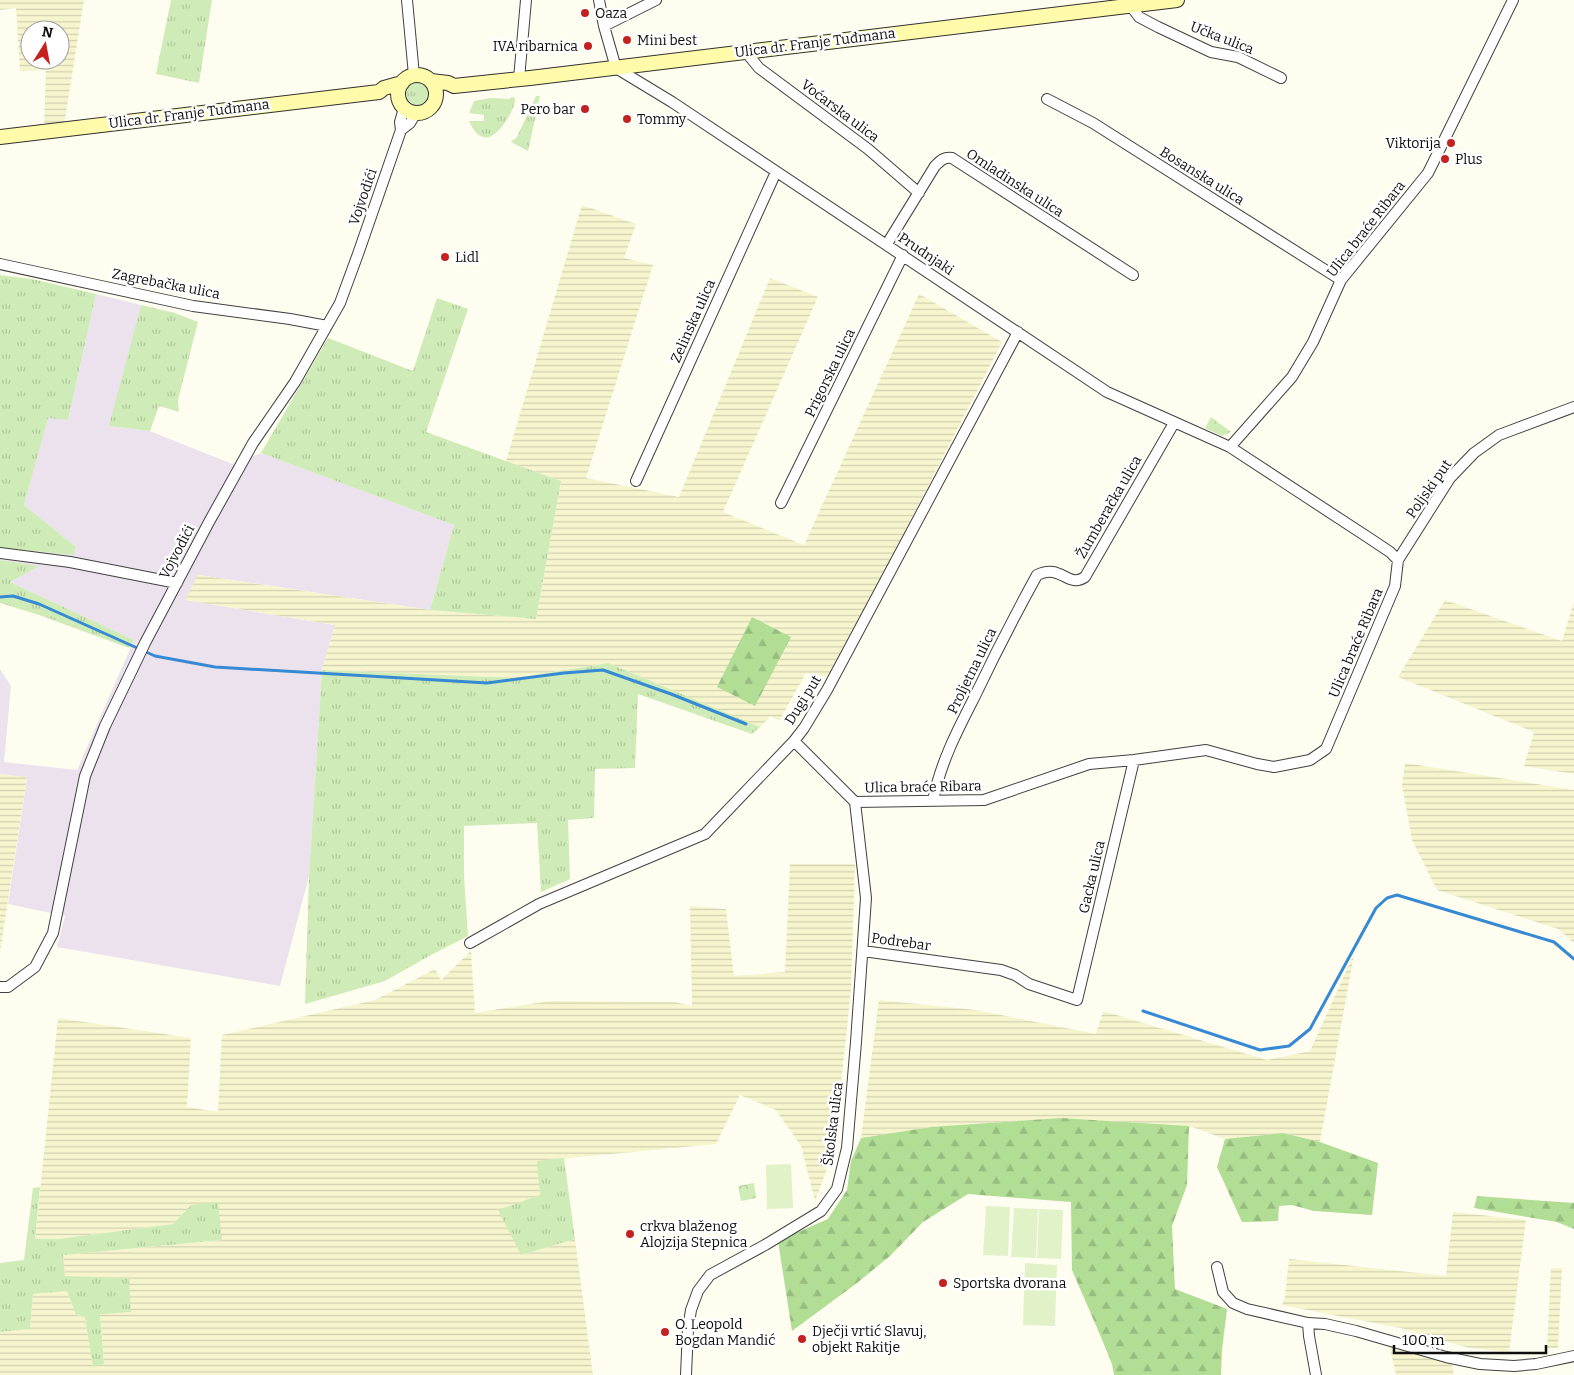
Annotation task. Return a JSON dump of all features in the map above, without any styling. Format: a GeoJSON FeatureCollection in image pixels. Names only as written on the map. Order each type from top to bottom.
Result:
{"type":"FeatureCollection","features":[{"type":"Feature","properties":{"kind":"main road","name":"Ulica dr. Franje Tuđmana"},"geometry":{"type":"LineString","coordinates":[[431,81],[448,82],[454,86],[519,79],[1130,6],[1147,2],[1177,0]]}},
{"type":"Feature","properties":{"kind":"main road"},"geometry":{"type":"LineString","coordinates":[[435,102],[436,91],[431,81],[426,77],[414,75],[405,79],[399,88],[406,107],[427,111],[435,102],[450,92],[454,86]]}},
{"type":"Feature","properties":{"kind":"main road","name":"Ulica dr. Franje Tuđmana"},"geometry":{"type":"LineString","coordinates":[[0,137],[379,92],[384,88],[402,82]]}},
{"type":"Feature","properties":{"kind":"main road","name":"Ulica dr. Franje Tuđmana"},"geometry":{"type":"LineString","coordinates":[[379,92],[406,107]]}},
{"type":"Feature","properties":{"kind":"street"},"geometry":{"type":"LineString","coordinates":[[407,0],[414,75]]}},
{"type":"Feature","properties":{"kind":"street"},"geometry":{"type":"LineString","coordinates":[[519,79],[526,0]]}},
{"type":"Feature","properties":{"kind":"street"},"geometry":{"type":"LineString","coordinates":[[599,0],[616,68]]}},
{"type":"Feature","properties":{"kind":"street"},"geometry":{"type":"LineString","coordinates":[[604,26],[656,0]]}},
{"type":"Feature","properties":{"kind":"street","name":"Ulica braće Ribara"},"geometry":{"type":"LineString","coordinates":[[1230,447],[1292,377],[1313,342],[1341,280],[1428,172],[1513,0]]}},
{"type":"Feature","properties":{"kind":"street","name":"Učka ulica"},"geometry":{"type":"LineString","coordinates":[[1130,6],[1139,17],[1158,27],[1211,52],[1238,57],[1281,78]]}},
{"type":"Feature","properties":{"kind":"street","name":"Voćarska ulica"},"geometry":{"type":"LineString","coordinates":[[745,51],[758,68],[868,149],[919,193]]}},
{"type":"Feature","properties":{"kind":"street","name":"Prudnjaki"},"geometry":{"type":"LineString","coordinates":[[616,68],[672,102],[1107,392],[1230,447]]}},
{"type":"Feature","properties":{"kind":"street","name":"Bosanska ulica"},"geometry":{"type":"LineString","coordinates":[[1047,99],[1093,124],[1341,280]]}},
{"type":"Feature","properties":{"kind":"street","name":"Vojvodići"},"geometry":{"type":"LineString","coordinates":[[0,987],[8,987],[35,967],[52,933],[85,776],[105,726],[145,642],[240,466],[294,382],[340,303],[401,130],[400,122],[406,107]]}},
{"type":"Feature","properties":{"kind":"street","name":"Omladinska ulica"},"geometry":{"type":"LineString","coordinates":[[887,244],[941,159],[946,157],[952,158],[1133,275]]}},
{"type":"Feature","properties":{"kind":"street","name":"Zelinska ulica"},"geometry":{"type":"LineString","coordinates":[[636,481],[776,172]]}},
{"type":"Feature","properties":{"kind":"street","name":"Prigorska ulica"},"geometry":{"type":"LineString","coordinates":[[781,503],[903,255]]}},
{"type":"Feature","properties":{"kind":"street","name":"Zagrebačka ulica"},"geometry":{"type":"LineString","coordinates":[[0,264],[193,306],[327,326]]}},
{"type":"Feature","properties":{"kind":"street","name":"Dugi put"},"geometry":{"type":"LineString","coordinates":[[470,943],[539,904],[705,834],[794,741],[827,690],[1018,332]]}},
{"type":"Feature","properties":{"kind":"street","name":"Poljski put"},"geometry":{"type":"LineString","coordinates":[[1398,560],[1450,478],[1474,452],[1499,436],[1574,407]]}},
{"type":"Feature","properties":{"kind":"street","name":"Žumberačka ulica"},"geometry":{"type":"LineString","coordinates":[[1056,572],[1073,581],[1080,581],[1085,577],[1174,422]]}},
{"type":"Feature","properties":{"kind":"street"},"geometry":{"type":"LineString","coordinates":[[1230,447],[1370,538],[1398,560]]}},
{"type":"Feature","properties":{"kind":"street"},"geometry":{"type":"LineString","coordinates":[[0,552],[70,562],[177,583]]}},
{"type":"Feature","properties":{"kind":"street","name":"Ulica braće Ribara"},"geometry":{"type":"LineString","coordinates":[[794,741],[855,802],[984,800],[1089,764],[1206,750],[1274,767],[1310,760],[1321,754],[1326,748],[1395,586],[1398,560]]}},
{"type":"Feature","properties":{"kind":"street","name":"Proljetna ulica"},"geometry":{"type":"LineString","coordinates":[[933,801],[937,779],[950,747],[1006,632],[1037,575],[1046,570],[1056,572]]}},
{"type":"Feature","properties":{"kind":"street","name":"Gacka ulica"},"geometry":{"type":"LineString","coordinates":[[1077,1000],[1134,760]]}},
{"type":"Feature","properties":{"kind":"street","name":"Podrebar"},"geometry":{"type":"LineString","coordinates":[[855,802],[866,898],[863,951],[1001,970],[1015,975],[1029,984],[1077,1000]]}},
{"type":"Feature","properties":{"kind":"street","name":"Školska ulica"},"geometry":{"type":"LineString","coordinates":[[686,1375],[691,1310],[698,1291],[710,1275],[765,1245],[820,1211],[837,1189],[847,1148],[863,951]]}},
{"type":"Feature","properties":{"kind":"street"},"geometry":{"type":"LineString","coordinates":[[1217,1267],[1223,1292],[1233,1303],[1247,1309],[1308,1323],[1356,1330],[1446,1357],[1480,1364],[1514,1366],[1536,1364],[1574,1356]]}},
{"type":"Feature","properties":{"kind":"street"},"geometry":{"type":"LineString","coordinates":[[1308,1323],[1316,1375]]}},
{"type":"Feature","properties":{"kind":"shaded area"},"geometry":{"type":"Polygon","coordinates":[[[96,294],[141,305],[110,426],[150,431],[232,464],[261,453],[454,525],[430,610],[199,575],[186,600],[335,625],[322,670],[309,876],[280,986],[57,947],[65,916],[8,904],[27,778],[0,774],[0,669],[11,686],[4,762],[77,770],[134,640],[10,582],[38,566],[0,560],[0,548],[74,555],[76,547],[24,505],[48,417],[68,420],[96,294]]]}},
{"type":"Feature","properties":{"kind":"green space"},"geometry":{"type":"Polygon","coordinates":[[[0,0],[84,0],[64,125],[44,127],[46,70],[20,71],[16,8],[0,10],[0,0]]]}},
{"type":"Feature","properties":{"kind":"green space"},"geometry":{"type":"Polygon","coordinates":[[[171,0],[212,0],[199,83],[156,74],[171,0]]]}},
{"type":"Feature","properties":{"kind":"green space"},"geometry":{"type":"Polygon","coordinates":[[[417,83],[425,86],[428,94],[425,102],[417,105],[409,102],[406,94],[409,86],[417,83]]]}},
{"type":"Feature","properties":{"kind":"green space"},"geometry":{"type":"Polygon","coordinates":[[[536,96],[540,96],[528,151],[511,142],[517,137],[536,96]]]}},
{"type":"Feature","properties":{"kind":"green space"},"geometry":{"type":"Polygon","coordinates":[[[490,98],[509,99],[515,98],[513,108],[498,131],[486,138],[477,133],[469,121],[484,121],[484,115],[469,113],[474,101],[490,98]]]}},
{"type":"Feature","properties":{"kind":"green space"},"geometry":{"type":"Polygon","coordinates":[[[582,205],[636,224],[624,258],[653,265],[586,478],[679,497],[770,278],[818,297],[723,512],[804,545],[919,294],[1002,342],[830,677],[806,673],[779,721],[771,716],[760,727],[608,663],[518,678],[322,670],[335,625],[185,600],[198,575],[430,610],[536,619],[561,481],[506,461],[582,205]]]}},
{"type":"Feature","properties":{"kind":"green space"},"geometry":{"type":"Polygon","coordinates":[[[0,275],[32,279],[96,294],[68,420],[48,418],[24,505],[76,547],[74,555],[0,548],[0,275]]]}},
{"type":"Feature","properties":{"kind":"green space"},"geometry":{"type":"Polygon","coordinates":[[[437,298],[468,309],[426,432],[561,481],[536,619],[430,610],[454,525],[261,453],[328,338],[413,371],[437,298]]]}},
{"type":"Feature","properties":{"kind":"green space"},"geometry":{"type":"Polygon","coordinates":[[[141,305],[175,313],[198,322],[178,400],[179,412],[159,406],[150,431],[109,426],[141,305]]]}},
{"type":"Feature","properties":{"kind":"green space"},"geometry":{"type":"Polygon","coordinates":[[[1211,417],[1231,432],[1222,436],[1205,428],[1211,417]]]}},
{"type":"Feature","properties":{"kind":"green space"},"geometry":{"type":"Polygon","coordinates":[[[0,560],[39,566],[10,582],[134,640],[129,648],[39,615],[0,603],[0,560]]]}},
{"type":"Feature","properties":{"kind":"green space"},"geometry":{"type":"Polygon","coordinates":[[[1445,600],[1562,641],[1574,602],[1574,774],[1524,766],[1534,732],[1398,677],[1445,600]]]}},
{"type":"Feature","properties":{"kind":"green space"},"geometry":{"type":"Polygon","coordinates":[[[752,617],[791,637],[755,706],[717,687],[752,617]]]}},
{"type":"Feature","properties":{"kind":"green space"},"geometry":{"type":"Polygon","coordinates":[[[608,663],[760,727],[752,734],[638,694],[635,768],[595,769],[594,818],[568,820],[570,879],[541,892],[537,823],[464,826],[464,875],[468,936],[385,981],[305,1004],[309,876],[322,670],[518,678],[608,663]]]}},
{"type":"Feature","properties":{"kind":"green space"},"geometry":{"type":"Polygon","coordinates":[[[1405,763],[1574,790],[1574,943],[1558,929],[1437,890],[1412,840],[1402,785],[1405,763]]]}},
{"type":"Feature","properties":{"kind":"green space"},"geometry":{"type":"Polygon","coordinates":[[[0,774],[27,777],[0,952],[0,774]]]}},
{"type":"Feature","properties":{"kind":"green space"},"geometry":{"type":"Polygon","coordinates":[[[790,864],[855,864],[851,990],[834,1150],[815,1201],[801,1146],[776,1110],[740,1095],[716,1144],[538,1161],[540,1195],[521,1255],[575,1239],[593,1375],[0,1375],[0,1332],[30,1329],[33,1294],[67,1291],[76,1315],[85,1317],[93,1366],[104,1364],[100,1314],[65,1276],[63,1255],[222,1240],[191,1205],[173,1224],[58,1239],[35,1239],[58,1018],[191,1038],[187,1107],[218,1112],[222,1035],[375,1000],[435,969],[441,980],[471,951],[475,1013],[549,1001],[675,1002],[692,1006],[690,906],[726,909],[734,976],[785,972],[790,864]]]}},
{"type":"Feature","properties":{"kind":"green space"},"geometry":{"type":"Polygon","coordinates":[[[1354,954],[1320,1142],[1283,1133],[1225,1139],[1189,1126],[1061,1118],[931,1127],[861,1138],[879,1000],[976,1010],[1096,1034],[1103,1011],[1267,1060],[1310,1051],[1354,954]]]}},
{"type":"Feature","properties":{"kind":"green space"},"geometry":{"type":"Polygon","coordinates":[[[1061,1118],[1189,1126],[1187,1185],[1172,1226],[1175,1289],[1227,1309],[1221,1375],[1114,1375],[1112,1364],[1072,1270],[1071,1202],[968,1194],[923,1222],[890,1256],[792,1331],[778,1241],[828,1219],[847,1190],[851,1161],[861,1138],[931,1127],[1061,1118]]]}},
{"type":"Feature","properties":{"kind":"green space"},"geometry":{"type":"Polygon","coordinates":[[[1283,1133],[1320,1142],[1378,1163],[1372,1215],[1314,1211],[1292,1205],[1279,1206],[1278,1221],[1242,1222],[1217,1167],[1225,1139],[1283,1133]]]}},
{"type":"Feature","properties":{"kind":"green space"},"geometry":{"type":"Polygon","coordinates":[[[564,1158],[575,1239],[521,1255],[498,1210],[540,1195],[537,1161],[564,1158]]]}},
{"type":"Feature","properties":{"kind":"green space"},"geometry":{"type":"Polygon","coordinates":[[[791,1164],[793,1208],[767,1209],[766,1165],[791,1164]]]}},
{"type":"Feature","properties":{"kind":"green space"},"geometry":{"type":"Polygon","coordinates":[[[754,1183],[756,1198],[741,1201],[738,1186],[754,1183]]]}},
{"type":"Feature","properties":{"kind":"green space"},"geometry":{"type":"Polygon","coordinates":[[[40,1187],[35,1239],[58,1239],[173,1224],[191,1205],[218,1202],[222,1240],[63,1255],[65,1276],[129,1278],[131,1312],[100,1314],[104,1364],[93,1367],[85,1317],[76,1315],[67,1291],[33,1294],[30,1329],[0,1332],[0,1263],[24,1260],[33,1188],[40,1187]]]}},
{"type":"Feature","properties":{"kind":"green space"},"geometry":{"type":"Polygon","coordinates":[[[1477,1196],[1574,1203],[1574,1229],[1557,1222],[1474,1208],[1477,1196]]]}},
{"type":"Feature","properties":{"kind":"green space"},"geometry":{"type":"Polygon","coordinates":[[[986,1206],[1010,1207],[1008,1256],[983,1255],[986,1206]]]}},
{"type":"Feature","properties":{"kind":"green space"},"geometry":{"type":"Polygon","coordinates":[[[1014,1208],[1038,1209],[1036,1258],[1011,1257],[1014,1208]]]}},
{"type":"Feature","properties":{"kind":"green space"},"geometry":{"type":"Polygon","coordinates":[[[1039,1209],[1063,1210],[1061,1259],[1037,1258],[1039,1209]]]}},
{"type":"Feature","properties":{"kind":"green space"},"geometry":{"type":"Polygon","coordinates":[[[1453,1212],[1526,1220],[1509,1352],[1469,1348],[1400,1328],[1282,1305],[1285,1297],[1289,1259],[1446,1276],[1453,1212]]]}},
{"type":"Feature","properties":{"kind":"green space"},"geometry":{"type":"Polygon","coordinates":[[[1025,1263],[1057,1265],[1055,1326],[1023,1325],[1025,1263]]]}},
{"type":"Feature","properties":{"kind":"green space"},"geometry":{"type":"Polygon","coordinates":[[[1551,1268],[1562,1268],[1558,1348],[1547,1348],[1551,1268]]]}},
{"type":"Feature","properties":{"kind":"green space"},"geometry":{"type":"Polygon","coordinates":[[[1389,1344],[1452,1365],[1454,1375],[1396,1375],[1389,1344]]]}},
{"type":"Feature","properties":{"kind":"waterway"},"geometry":{"type":"LineString","coordinates":[[0,597],[13,596],[39,604],[155,656],[215,667],[487,683],[603,670],[671,694],[746,724]]}},
{"type":"Feature","properties":{"kind":"waterway"},"geometry":{"type":"LineString","coordinates":[[1143,1011],[1260,1050],[1289,1046],[1310,1029],[1376,908],[1387,898],[1397,895],[1554,942],[1574,959]]}},
{"type":"Feature","properties":{"kind":"place","name":"Oaza"},"geometry":{"type":"Point","coordinates":[585,13]}},
{"type":"Feature","properties":{"kind":"place","name":"Mini best"},"geometry":{"type":"Point","coordinates":[627,40]}},
{"type":"Feature","properties":{"kind":"place","name":"IVA ribarnica"},"geometry":{"type":"Point","coordinates":[588,46]}},
{"type":"Feature","properties":{"kind":"place","name":"Pero bar"},"geometry":{"type":"Point","coordinates":[585,109]}},
{"type":"Feature","properties":{"kind":"place","name":"Tommy"},"geometry":{"type":"Point","coordinates":[627,119]}},
{"type":"Feature","properties":{"kind":"place","name":"Viktorija"},"geometry":{"type":"Point","coordinates":[1451,143]}},
{"type":"Feature","properties":{"kind":"place","name":"Plus"},"geometry":{"type":"Point","coordinates":[1445,159]}},
{"type":"Feature","properties":{"kind":"place","name":"Lidl"},"geometry":{"type":"Point","coordinates":[445,257]}},
{"type":"Feature","properties":{"kind":"place","name":"crkva blaženog Alojzija Stepnica"},"geometry":{"type":"Point","coordinates":[630,1234]}},
{"type":"Feature","properties":{"kind":"place","name":"Sportska dvorana"},"geometry":{"type":"Point","coordinates":[943,1283]}},
{"type":"Feature","properties":{"kind":"place","name":"O. Leopold Bogdan Mandić"},"geometry":{"type":"Point","coordinates":[665,1332]}},
{"type":"Feature","properties":{"kind":"place","name":"Dječji vrtić Slavuj, objekt Rakitje"},"geometry":{"type":"Point","coordinates":[802,1339]}}]}
